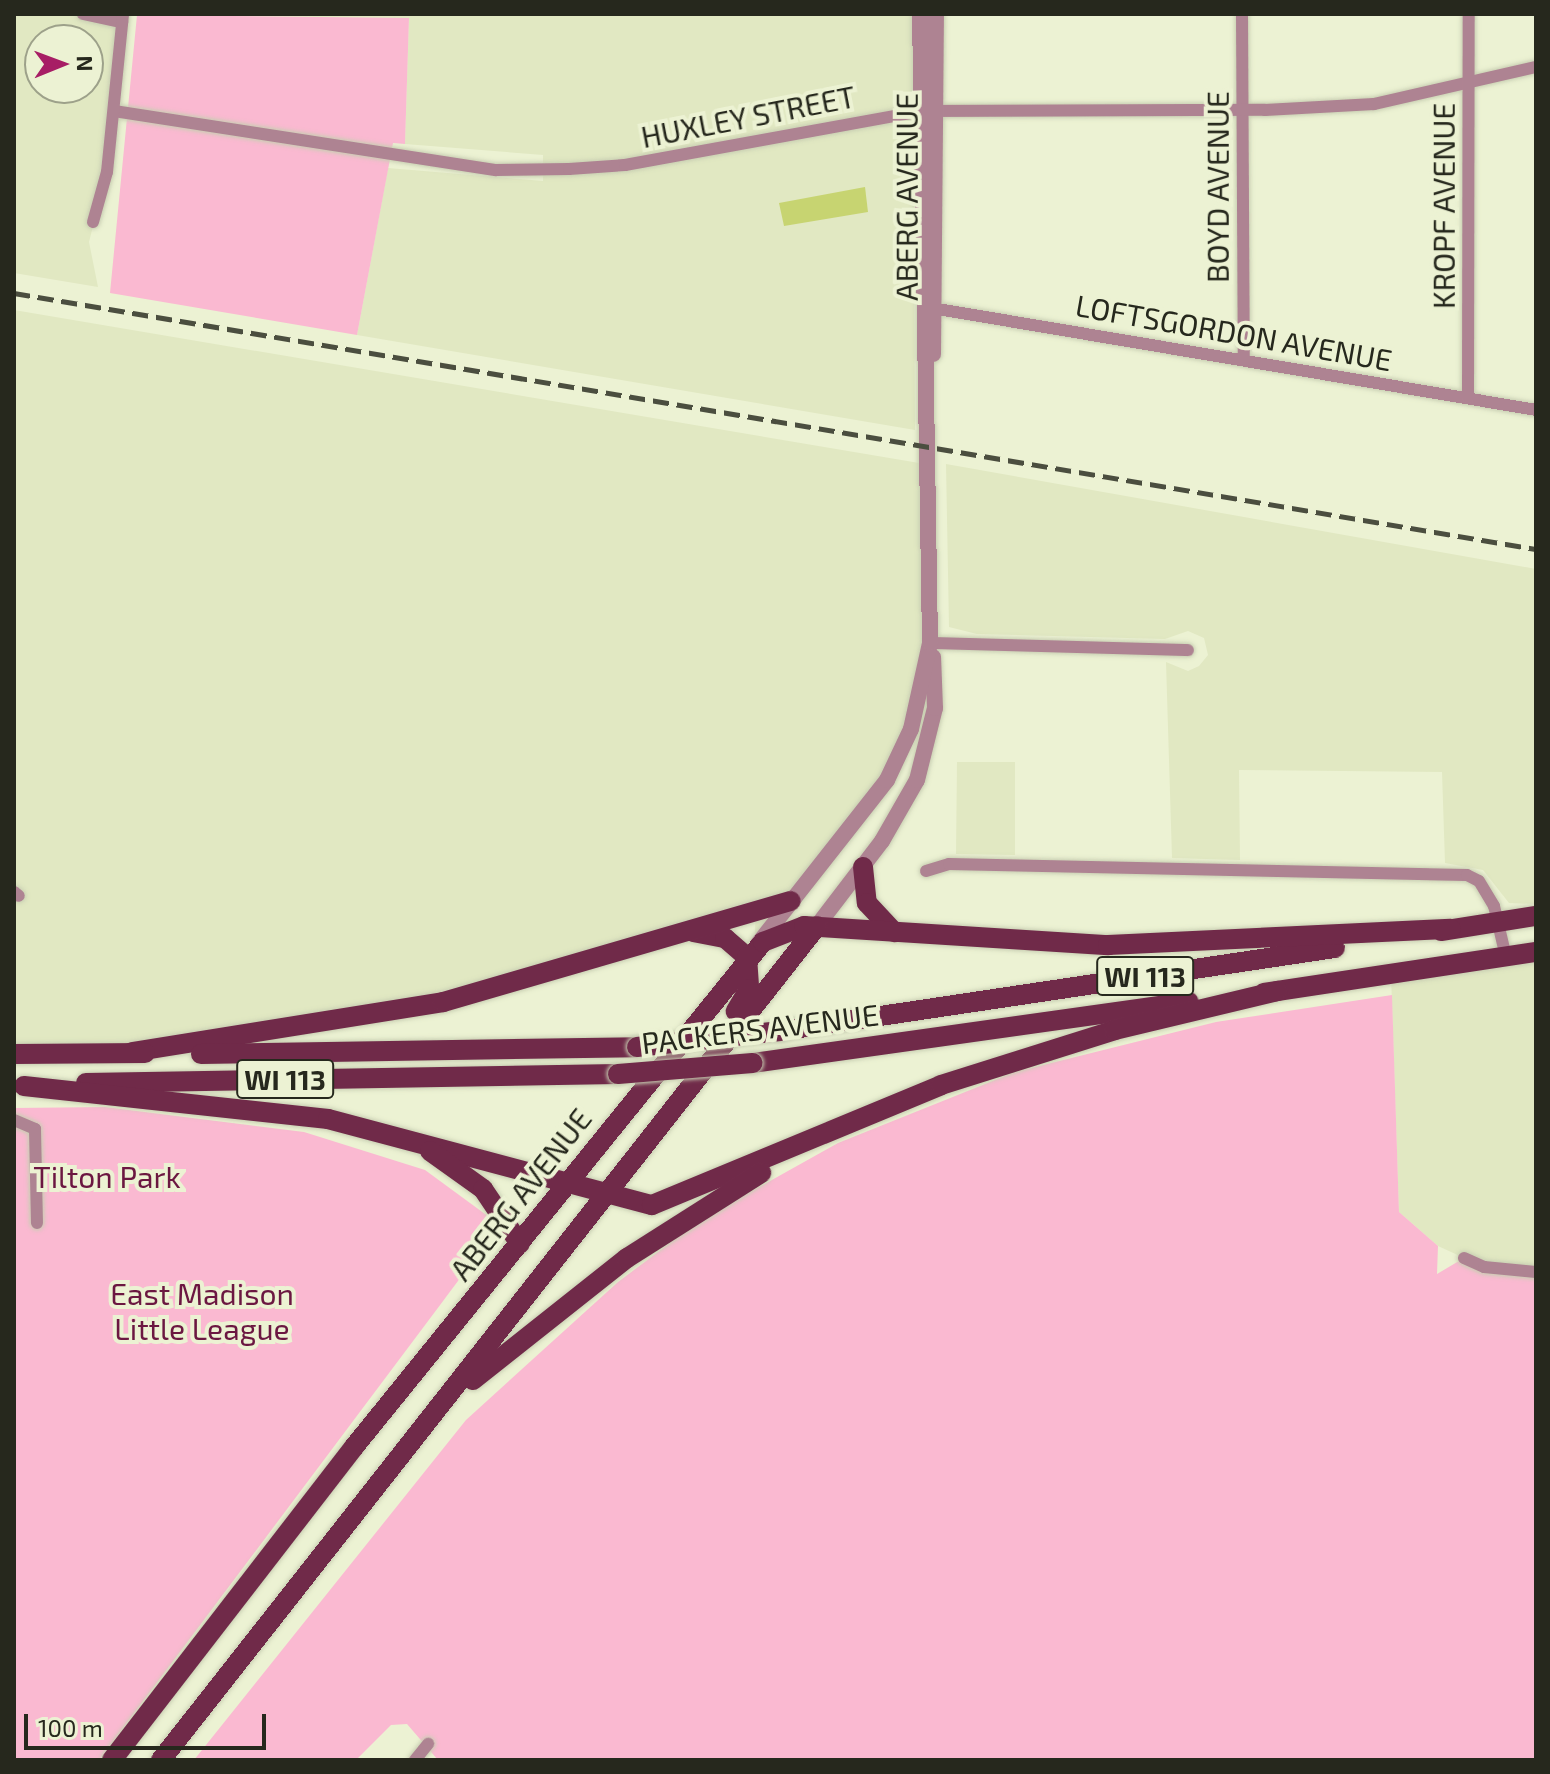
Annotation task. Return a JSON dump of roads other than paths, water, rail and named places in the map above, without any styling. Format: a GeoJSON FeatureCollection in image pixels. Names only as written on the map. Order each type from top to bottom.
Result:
{"type":"FeatureCollection","features":[{"type":"Feature","properties":{"kind":"main road"},"geometry":{"type":"LineString","coordinates":[[863,867],[869,906],[894,932]]}},
{"type":"Feature","properties":{"kind":"main road"},"geometry":{"type":"LineString","coordinates":[[132,1052],[443,1002],[791,901]]}},
{"type":"Feature","properties":{"kind":"main road","name":"PACKERS AVENUE"},"geometry":{"type":"LineString","coordinates":[[14,1054],[637,1047],[780,1031],[1536,916]]}},
{"type":"Feature","properties":{"kind":"main road"},"geometry":{"type":"LineString","coordinates":[[751,953],[793,928],[817,926],[1108,945],[1451,929]]}},
{"type":"Feature","properties":{"kind":"main road","name":"ABERG AVENUE"},"geometry":{"type":"LineString","coordinates":[[161,1760],[445,1403],[817,926]]}},
{"type":"Feature","properties":{"kind":"main road"},"geometry":{"type":"LineString","coordinates":[[684,931],[717,935],[751,953]]}},
{"type":"Feature","properties":{"kind":"main road","name":"PACKERS AVENUE"},"geometry":{"type":"LineString","coordinates":[[19,1086],[618,1074],[753,1063],[1536,952]]}},
{"type":"Feature","properties":{"kind":"main road"},"geometry":{"type":"LineString","coordinates":[[656,1129],[663,1105],[746,996],[751,953]]}},
{"type":"Feature","properties":{"kind":"main road","name":"ABERG AVENUE"},"geometry":{"type":"LineString","coordinates":[[112,1760],[751,953]]}},
{"type":"Feature","properties":{"kind":"main road"},"geometry":{"type":"LineString","coordinates":[[19,1086],[319,1118],[570,1182],[638,1204],[665,1203],[941,1085],[1052,1048],[1277,991]]}},
{"type":"Feature","properties":{"kind":"main road"},"geometry":{"type":"LineString","coordinates":[[445,1403],[627,1258],[719,1196],[839,1130]]}},
{"type":"Feature","properties":{"kind":"main road"},"geometry":{"type":"LineString","coordinates":[[405,1139],[466,1174],[496,1203],[520,1244]]}},
{"type":"Feature","properties":{"kind":"street"},"geometry":{"type":"LineString","coordinates":[[83,14],[123,18],[107,172],[93,222]]}},
{"type":"Feature","properties":{"kind":"street","name":"ABERG AVENUE"},"geometry":{"type":"LineString","coordinates":[[920,14],[929,110]]}},
{"type":"Feature","properties":{"kind":"street","name":"ABERG AVENUE"},"geometry":{"type":"LineString","coordinates":[[817,926],[863,867],[903,806],[926,755],[937,686],[930,643],[929,110],[936,14]]}},
{"type":"Feature","properties":{"kind":"street","name":"BOYD AVENUE"},"geometry":{"type":"LineString","coordinates":[[1242,14],[1244,360]]}},
{"type":"Feature","properties":{"kind":"street","name":"KROPF AVENUE"},"geometry":{"type":"LineString","coordinates":[[1468,398],[1469,14]]}},
{"type":"Feature","properties":{"kind":"street","name":"HUXLEY STREET"},"geometry":{"type":"LineString","coordinates":[[114,111],[496,170],[625,165],[929,110],[1242,110],[1374,104],[1469,86],[1536,67]]}},
{"type":"Feature","properties":{"kind":"street","name":"LOFTSGORDON AVENUE"},"geometry":{"type":"LineString","coordinates":[[930,307],[1536,410]]}},
{"type":"Feature","properties":{"kind":"street"},"geometry":{"type":"LineString","coordinates":[[930,643],[1188,650]]}},
{"type":"Feature","properties":{"kind":"street","name":"ABERG AVENUE"},"geometry":{"type":"LineString","coordinates":[[751,953],[887,780],[911,729],[930,643]]}},
{"type":"Feature","properties":{"kind":"street"},"geometry":{"type":"LineString","coordinates":[[926,871],[949,864],[1457,874],[1479,881],[1499,922],[1506,957]]}},
{"type":"Feature","properties":{"kind":"street"},"geometry":{"type":"LineString","coordinates":[[14,1120],[33,1125],[37,1223]]}},
{"type":"Feature","properties":{"kind":"street"},"geometry":{"type":"LineString","coordinates":[[1464,1258],[1484,1267],[1536,1272]]}},
{"type":"Feature","properties":{"kind":"street"},"geometry":{"type":"LineString","coordinates":[[415,1760],[428,1744]]}},
{"type":"Feature","properties":{"kind":"railway"},"geometry":{"type":"LineString","coordinates":[[14,293],[1536,549]]}},
{"type":"Feature","properties":{"kind":"park label","name":"Tilton Park"},"geometry":{"type":"Point","coordinates":[107,1176]}},
{"type":"Feature","properties":{"kind":"park label","name":"East Madison Little League"},"geometry":{"type":"Point","coordinates":[202,1310]}}]}
